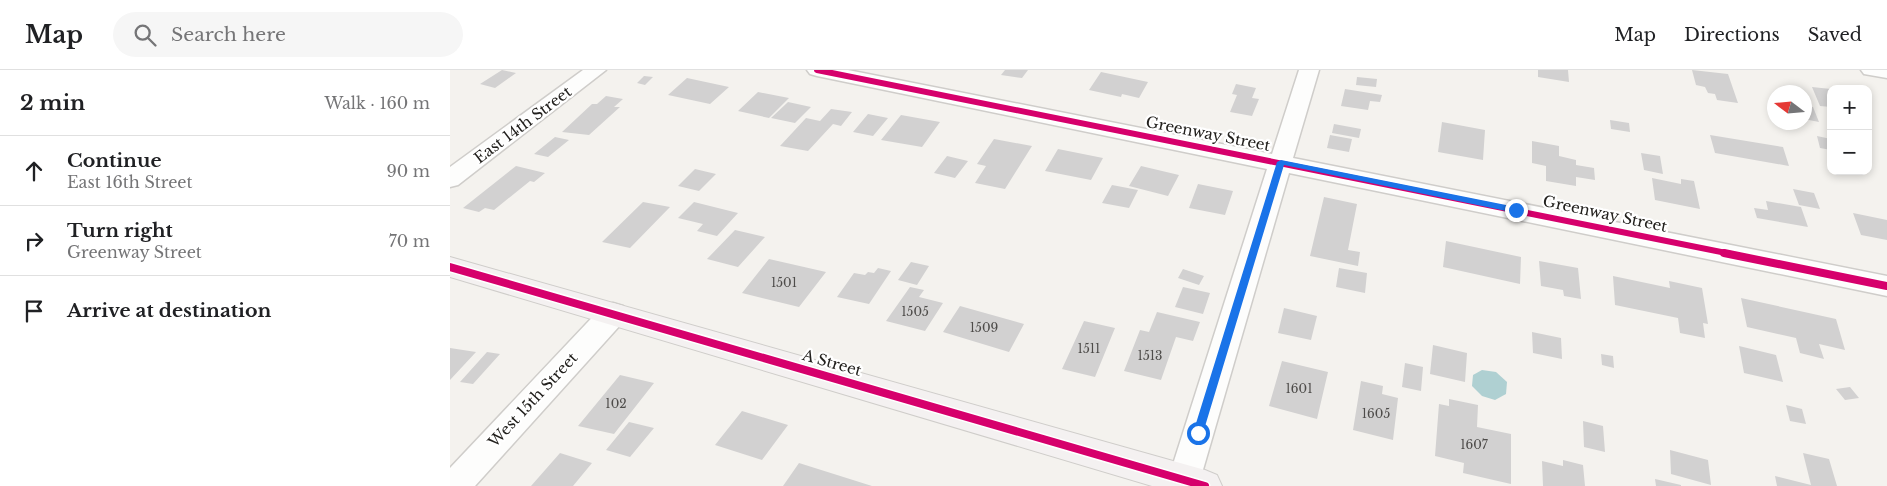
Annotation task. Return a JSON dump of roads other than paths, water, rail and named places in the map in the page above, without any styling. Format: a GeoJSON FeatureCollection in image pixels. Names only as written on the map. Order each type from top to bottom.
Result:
{"type":"FeatureCollection","features":[{"type":"Feature","properties":{"kind":"street","name":"East 14th Street"},"geometry":{"type":"LineString","coordinates":[[450,179],[596,70]]}},
{"type":"Feature","properties":{"kind":"street","name":"Greenway Street"},"geometry":{"type":"LineString","coordinates":[[819,70],[1887,286]]}},
{"type":"Feature","properties":{"kind":"street"},"geometry":{"type":"LineString","coordinates":[[1195,483],[1281,162],[1309,70]]}},
{"type":"Feature","properties":{"kind":"street"},"geometry":{"type":"LineString","coordinates":[[1871,70],[1887,72]]}},
{"type":"Feature","properties":{"kind":"street","name":"A Street"},"geometry":{"type":"LineString","coordinates":[[450,267],[1195,483]]}},
{"type":"Feature","properties":{"kind":"street","name":"West 15th Street"},"geometry":{"type":"LineString","coordinates":[[454,486],[613,314]]}},
{"type":"Feature","properties":{"kind":"water"},"geometry":{"type":"Polygon","coordinates":[[[1482,370],[1496,372],[1507,382],[1506,394],[1495,400],[1482,396],[1472,386],[1473,375],[1482,370]]]}}]}
